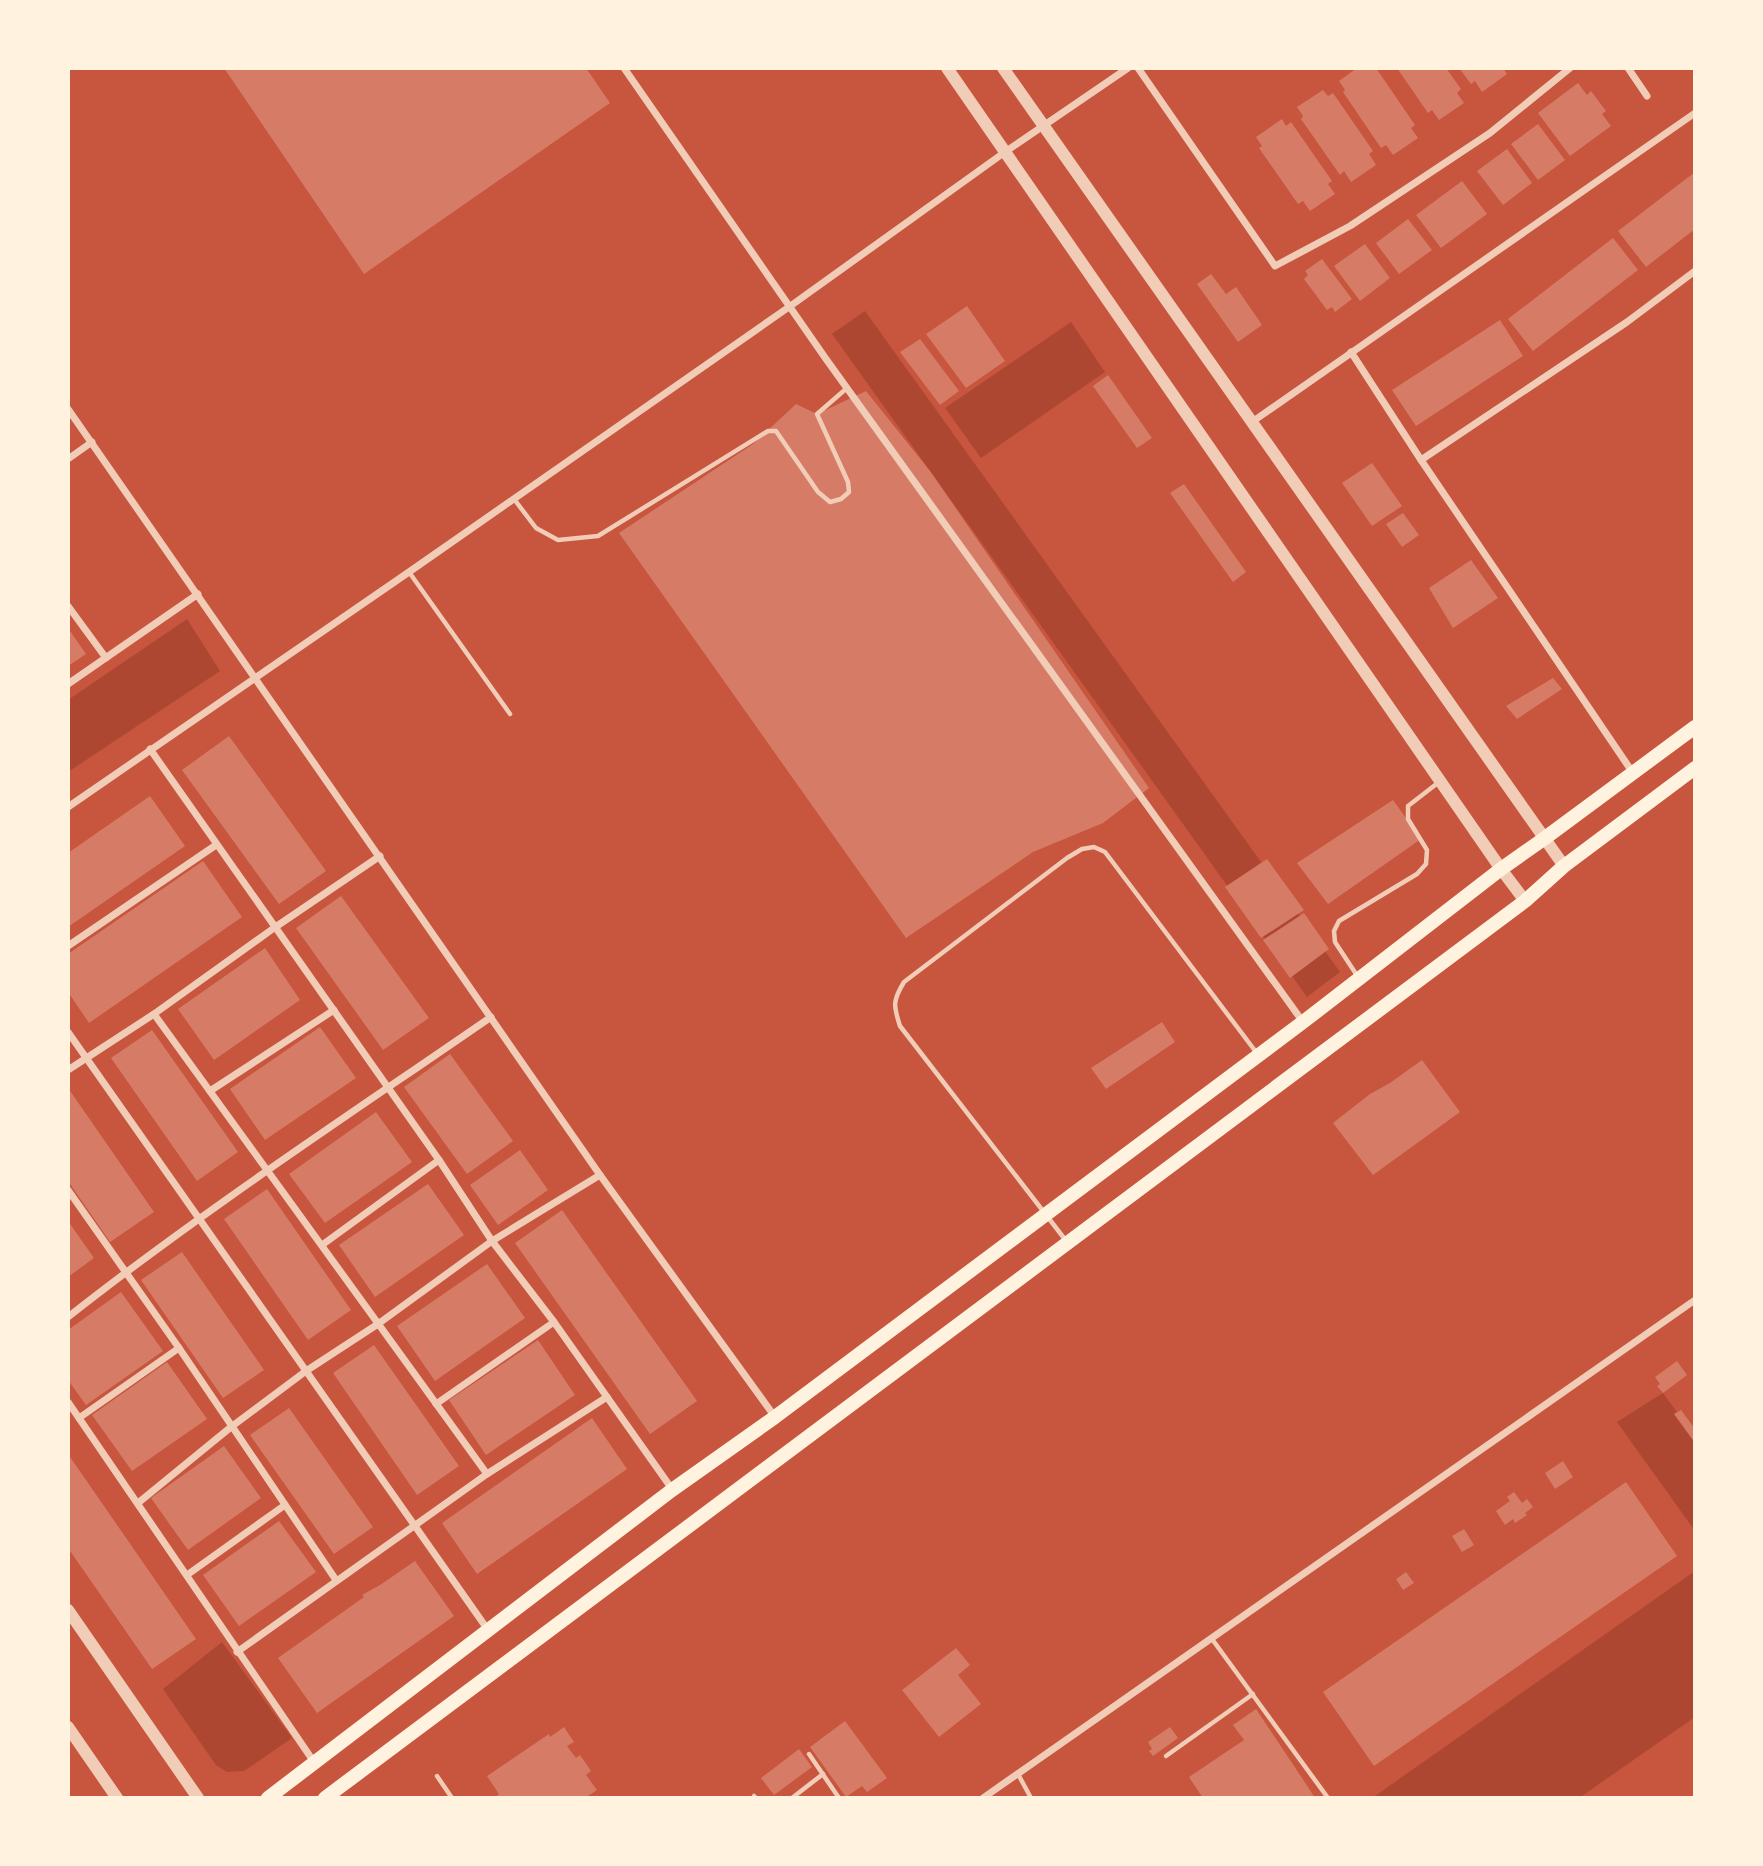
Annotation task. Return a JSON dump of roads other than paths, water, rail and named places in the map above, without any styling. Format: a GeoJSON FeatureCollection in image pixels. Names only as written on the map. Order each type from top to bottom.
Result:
{"type":"FeatureCollection","features":[{"type":"Feature","properties":{"kind":"main road"},"geometry":{"type":"LineString","coordinates":[[268,1798],[672,1490],[775,1418],[1303,1022],[1501,869],[1695,726]]}},
{"type":"Feature","properties":{"kind":"main road"},"geometry":{"type":"LineString","coordinates":[[325,1798],[1525,901],[1564,866],[1695,768]]}},
{"type":"Feature","properties":{"kind":"street"},"geometry":{"type":"LineString","coordinates":[[624,68],[789,307],[1303,1022]]}},
{"type":"Feature","properties":{"kind":"street"},"geometry":{"type":"LineString","coordinates":[[947,68],[1525,901]]}},
{"type":"Feature","properties":{"kind":"street"},"geometry":{"type":"LineString","coordinates":[[1003,68],[1564,866]]}},
{"type":"Feature","properties":{"kind":"street"},"geometry":{"type":"LineString","coordinates":[[68,807],[514,499],[1128,68]]}},
{"type":"Feature","properties":{"kind":"street"},"geometry":{"type":"LineString","coordinates":[[1138,68],[1275,266],[1350,226],[1490,133],[1570,68]]}},
{"type":"Feature","properties":{"kind":"street"},"geometry":{"type":"LineString","coordinates":[[1628,68],[1647,96]]}},
{"type":"Feature","properties":{"kind":"street"},"geometry":{"type":"LineString","coordinates":[[1252,422],[1695,113]]}},
{"type":"Feature","properties":{"kind":"street"},"geometry":{"type":"LineString","coordinates":[[1421,460],[1627,322],[1695,271]]}},
{"type":"Feature","properties":{"kind":"street"},"geometry":{"type":"LineString","coordinates":[[1351,352],[1633,773]]}},
{"type":"Feature","properties":{"kind":"street"},"geometry":{"type":"LineString","coordinates":[[68,409],[600,1175],[775,1418]]}},
{"type":"Feature","properties":{"kind":"street"},"geometry":{"type":"LineString","coordinates":[[68,459],[92,442]]}},
{"type":"Feature","properties":{"kind":"street"},"geometry":{"type":"LineString","coordinates":[[68,684],[198,594]]}},
{"type":"Feature","properties":{"kind":"street"},"geometry":{"type":"LineString","coordinates":[[68,606],[106,658]]}},
{"type":"Feature","properties":{"kind":"street"},"geometry":{"type":"LineString","coordinates":[[150,749],[439,1160],[492,1241],[554,1322],[672,1490]]}},
{"type":"Feature","properties":{"kind":"street"},"geometry":{"type":"LineString","coordinates":[[68,946],[216,845]]}},
{"type":"Feature","properties":{"kind":"street"},"geometry":{"type":"LineString","coordinates":[[68,1070],[154,1014],[380,856]]}},
{"type":"Feature","properties":{"kind":"street"},"geometry":{"type":"LineString","coordinates":[[210,1091],[334,1010]]}},
{"type":"Feature","properties":{"kind":"street"},"geometry":{"type":"LineString","coordinates":[[154,1014],[487,1475]]}},
{"type":"Feature","properties":{"kind":"street"},"geometry":{"type":"LineString","coordinates":[[68,1317],[200,1219],[491,1017]]}},
{"type":"Feature","properties":{"kind":"street"},"geometry":{"type":"LineString","coordinates":[[68,1032],[488,1631]]}},
{"type":"Feature","properties":{"kind":"street"},"geometry":{"type":"LineString","coordinates":[[322,1245],[439,1160]]}},
{"type":"Feature","properties":{"kind":"street"},"geometry":{"type":"LineString","coordinates":[[138,1503],[231,1427],[306,1371],[378,1324],[492,1241],[600,1175]]}},
{"type":"Feature","properties":{"kind":"street"},"geometry":{"type":"LineString","coordinates":[[68,1190],[337,1580]]}},
{"type":"Feature","properties":{"kind":"street"},"geometry":{"type":"LineString","coordinates":[[983,1798],[1695,1300]]}},
{"type":"Feature","properties":{"kind":"street"},"geometry":{"type":"LineString","coordinates":[[436,1404],[554,1322]]}},
{"type":"Feature","properties":{"kind":"street"},"geometry":{"type":"LineString","coordinates":[[79,1418],[179,1348]]}},
{"type":"Feature","properties":{"kind":"street"},"geometry":{"type":"LineString","coordinates":[[237,1652],[487,1475],[607,1398]]}},
{"type":"Feature","properties":{"kind":"street"},"geometry":{"type":"LineString","coordinates":[[68,1402],[314,1763]]}},
{"type":"Feature","properties":{"kind":"street"},"geometry":{"type":"LineString","coordinates":[[187,1575],[285,1504]]}},
{"type":"Feature","properties":{"kind":"street"},"geometry":{"type":"LineString","coordinates":[[68,1610],[198,1798]]}},
{"type":"Feature","properties":{"kind":"street"},"geometry":{"type":"LineString","coordinates":[[68,1727],[117,1798]]}},
{"type":"Feature","properties":{"kind":"lane"},"geometry":{"type":"LineString","coordinates":[[514,499],[536,528],[558,540],[598,536],[768,431],[776,431],[818,492],[830,502],[841,499],[849,492],[848,482],[817,414],[847,388]]}},
{"type":"Feature","properties":{"kind":"lane"},"geometry":{"type":"LineString","coordinates":[[409,572],[510,714]]}},
{"type":"Feature","properties":{"kind":"lane"},"geometry":{"type":"LineString","coordinates":[[1359,979],[1335,942],[1334,931],[1339,921],[1417,874],[1426,864],[1427,850],[1408,819],[1408,806],[1440,781]]}},
{"type":"Feature","properties":{"kind":"lane"},"geometry":{"type":"LineString","coordinates":[[1067,1243],[900,1026],[895,1012],[895,997],[905,982],[1066,858],[1082,849],[1094,847],[1105,852],[1259,1055]]}},
{"type":"Feature","properties":{"kind":"lane"},"geometry":{"type":"LineString","coordinates":[[1212,1638],[1328,1798]]}},
{"type":"Feature","properties":{"kind":"lane"},"geometry":{"type":"LineString","coordinates":[[1166,1756],[1253,1694]]}},
{"type":"Feature","properties":{"kind":"lane"},"geometry":{"type":"LineString","coordinates":[[809,1754],[839,1798]]}},
{"type":"Feature","properties":{"kind":"lane"},"geometry":{"type":"LineString","coordinates":[[792,1798],[823,1774]]}},
{"type":"Feature","properties":{"kind":"lane"},"geometry":{"type":"LineString","coordinates":[[1017,1774],[1031,1798]]}},
{"type":"Feature","properties":{"kind":"lane"},"geometry":{"type":"LineString","coordinates":[[437,1776],[452,1798]]}}]}
